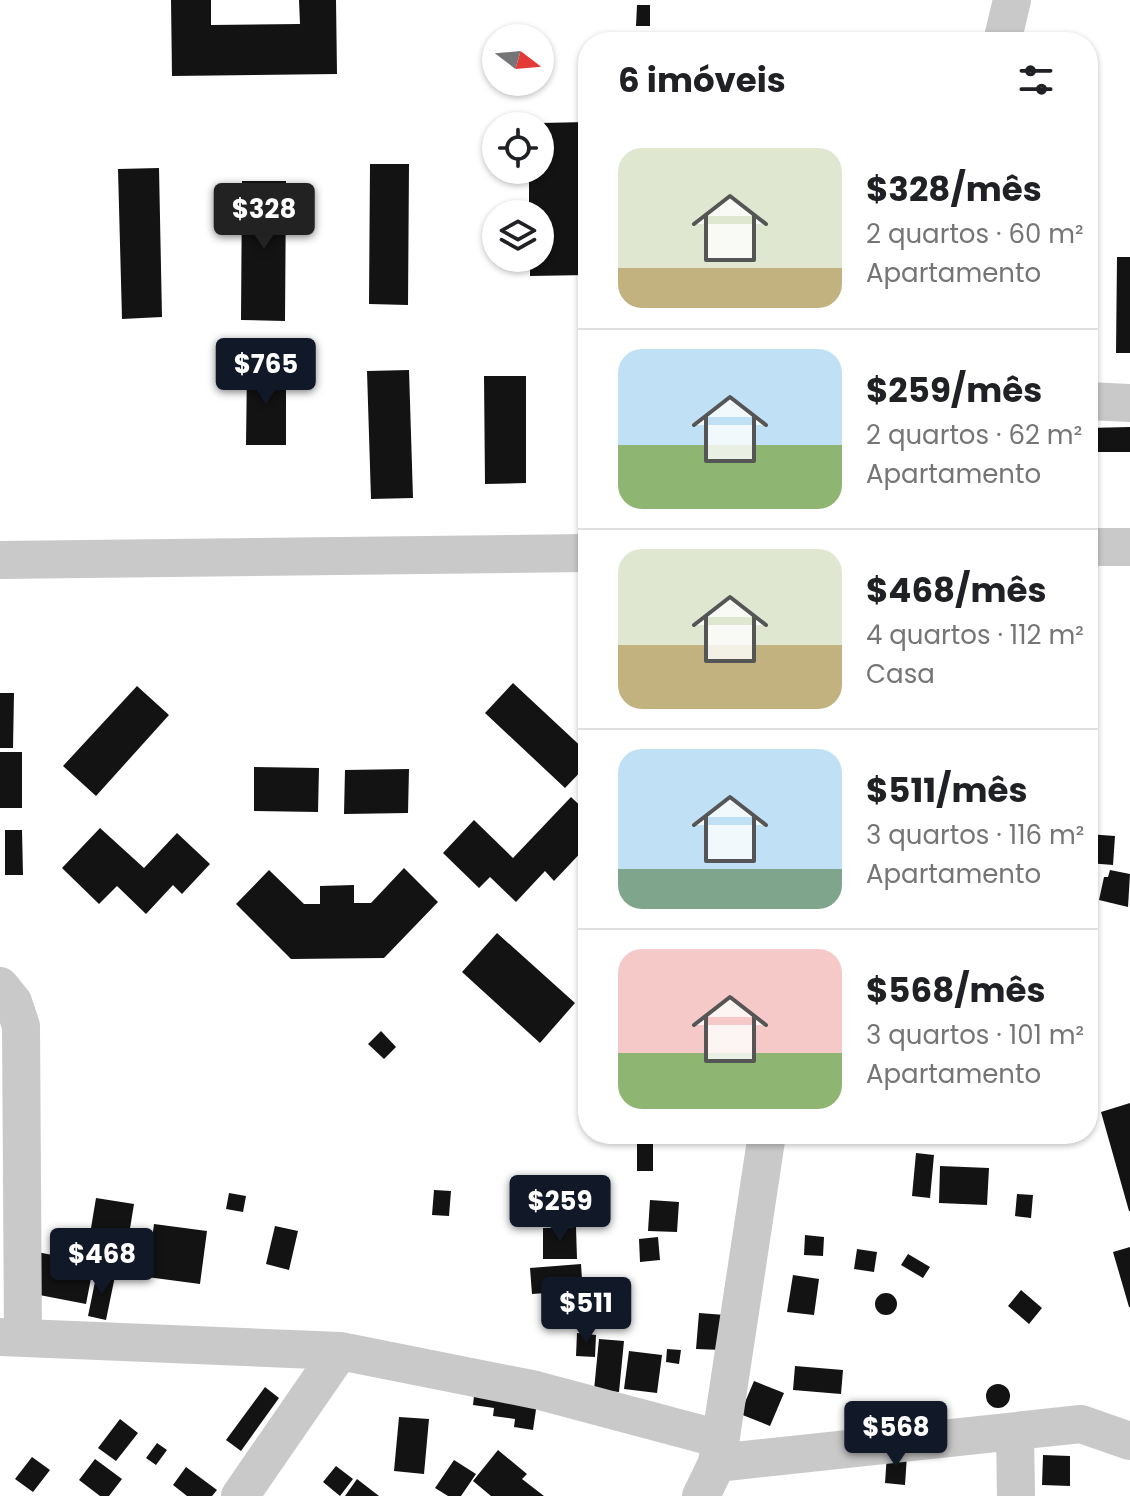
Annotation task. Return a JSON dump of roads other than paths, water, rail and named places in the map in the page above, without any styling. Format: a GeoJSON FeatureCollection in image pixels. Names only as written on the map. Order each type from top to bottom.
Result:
{"type":"FeatureCollection","features":[{"type":"Feature","properties":{"kind":"street"},"geometry":{"type":"LineString","coordinates":[[1004,32],[1012,0]]}},
{"type":"Feature","properties":{"kind":"street"},"geometry":{"type":"LineString","coordinates":[[1098,401],[1130,403]]}},
{"type":"Feature","properties":{"kind":"street"},"geometry":{"type":"LineString","coordinates":[[1098,547],[1130,547]]}},
{"type":"Feature","properties":{"kind":"street"},"geometry":{"type":"LineString","coordinates":[[0,560],[578,553]]}},
{"type":"Feature","properties":{"kind":"street"},"geometry":{"type":"LineString","coordinates":[[0,986],[13,1002],[21,1026],[11,1337],[340,1351],[536,1390],[713,1466],[1081,1424],[1119,1434],[1130,1441]]}},
{"type":"Feature","properties":{"kind":"street"},"geometry":{"type":"LineString","coordinates":[[713,1466],[765,1144]]}},
{"type":"Feature","properties":{"kind":"street"},"geometry":{"type":"LineString","coordinates":[[240,1496],[340,1351]]}},
{"type":"Feature","properties":{"kind":"street"},"geometry":{"type":"LineString","coordinates":[[1015,1432],[1016,1496]]}}]}
